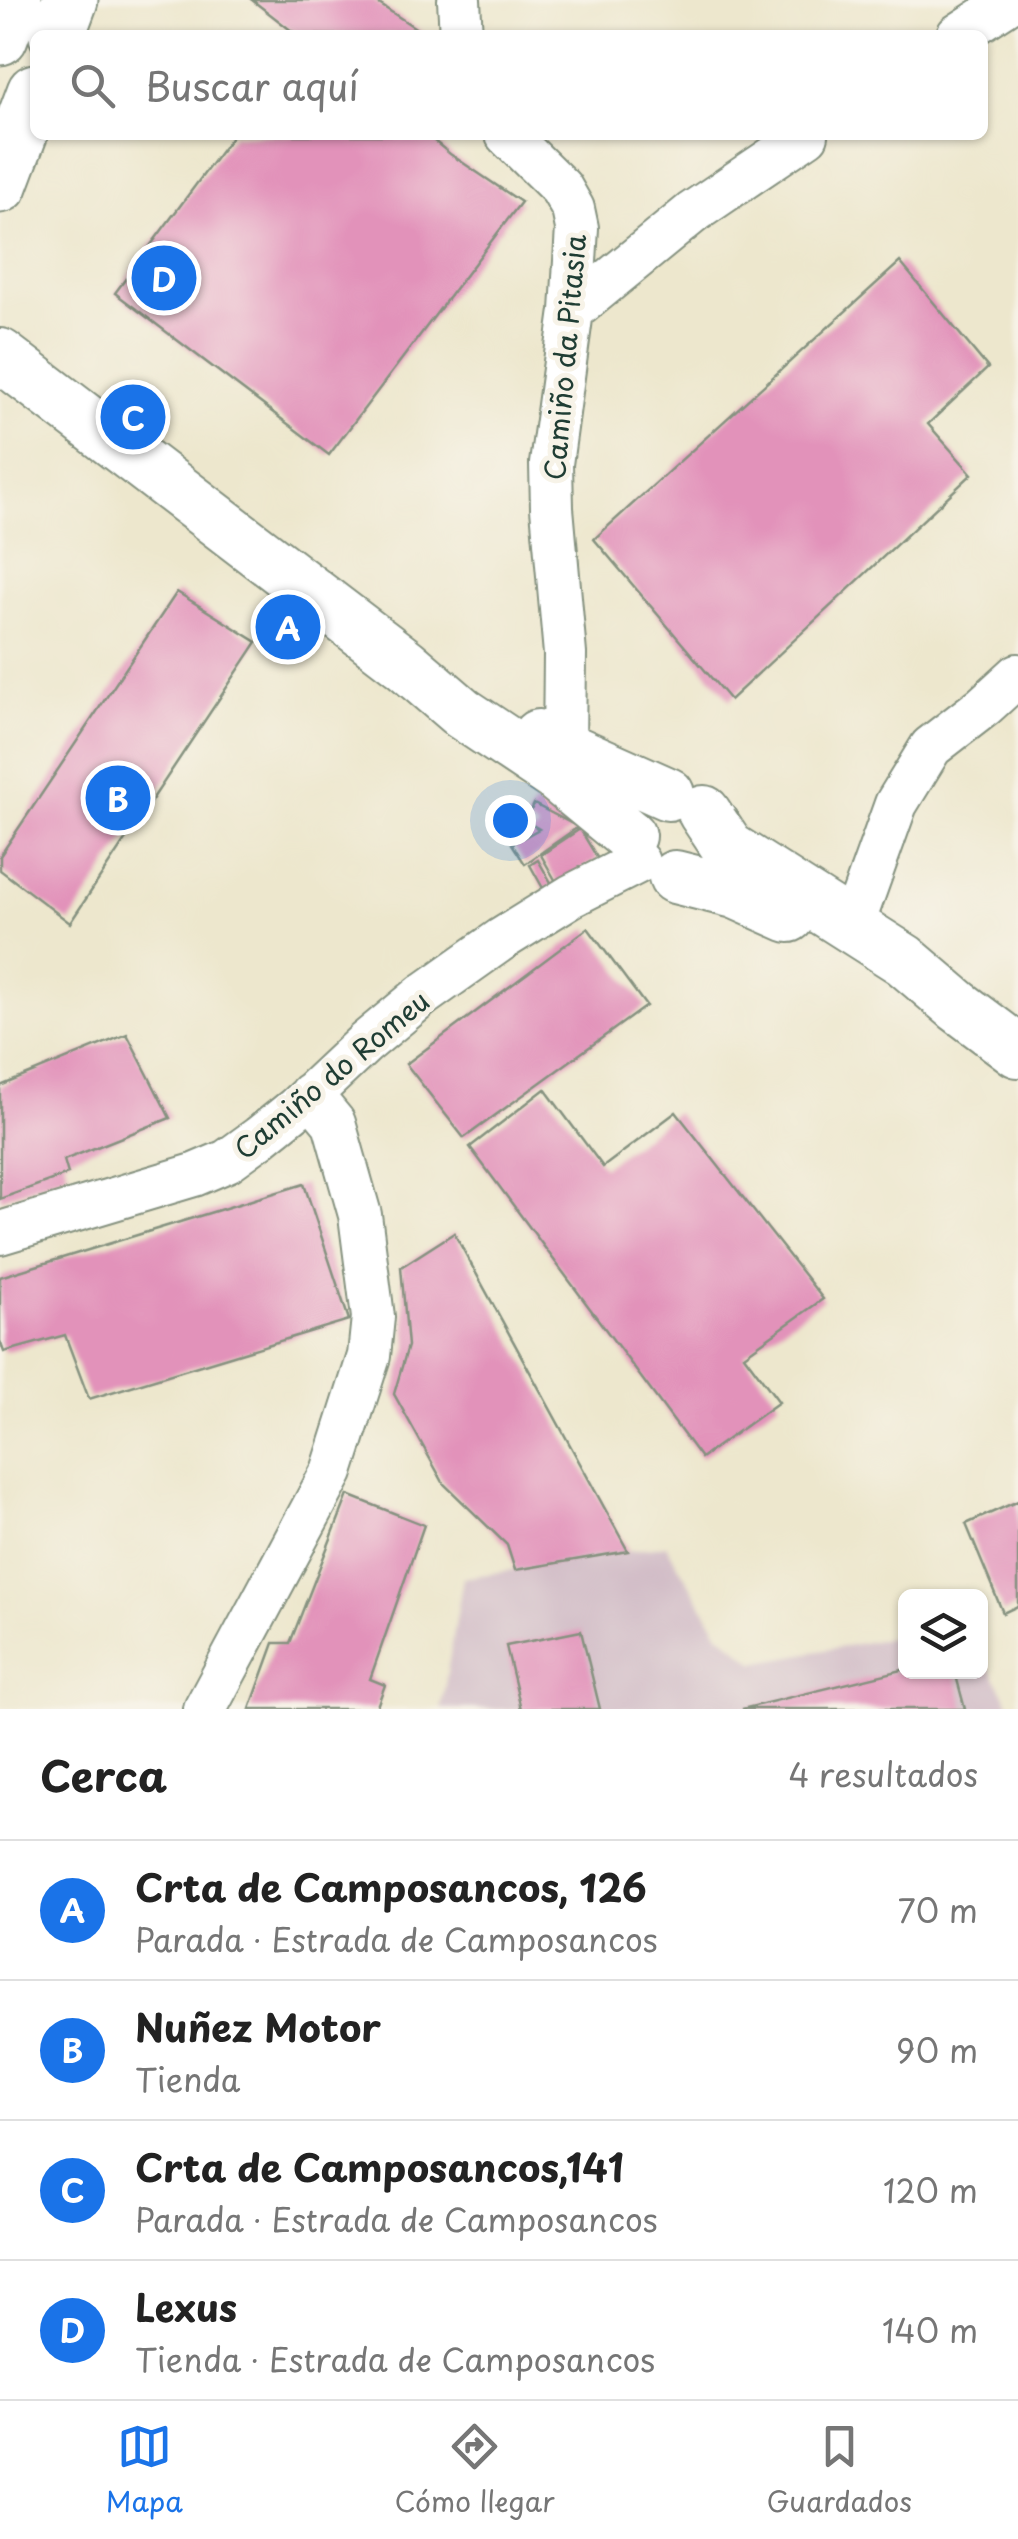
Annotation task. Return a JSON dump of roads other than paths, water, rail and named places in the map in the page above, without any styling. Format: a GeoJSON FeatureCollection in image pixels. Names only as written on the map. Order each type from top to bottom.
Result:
{"type":"FeatureCollection","features":[{"type":"Feature","properties":{"kind":"highway"},"geometry":{"type":"LineString","coordinates":[[0,37],[14,0]]}},
{"type":"Feature","properties":{"kind":"highway"},"geometry":{"type":"LineString","coordinates":[[59,30],[70,0]]}},
{"type":"Feature","properties":{"kind":"highway"},"geometry":{"type":"LineString","coordinates":[[0,185],[30,105]]}},
{"type":"Feature","properties":{"kind":"main road"},"geometry":{"type":"LineString","coordinates":[[0,356],[405,664],[462,713],[554,776],[648,858],[846,942],[958,1006]]}},
{"type":"Feature","properties":{"kind":"main road"},"geometry":{"type":"LineString","coordinates":[[405,664],[539,737],[565,737],[686,803],[710,825],[711,839],[708,853],[688,873],[648,858],[631,823],[636,812],[656,797],[686,803],[728,848],[904,960],[1018,1052]]}},
{"type":"Feature","properties":{"kind":"street"},"geometry":{"type":"LineString","coordinates":[[459,0],[460,30]]}},
{"type":"Feature","properties":{"kind":"street"},"geometry":{"type":"LineString","coordinates":[[966,30],[1012,0]]}},
{"type":"Feature","properties":{"kind":"street","name":"Camiño da Pitasia"},"geometry":{"type":"LineString","coordinates":[[511,140],[561,188],[577,228],[572,311],[551,464],[565,654],[565,737]]}},
{"type":"Feature","properties":{"kind":"street"},"geometry":{"type":"LineString","coordinates":[[572,311],[692,213],[800,140]]}},
{"type":"Feature","properties":{"kind":"street"},"geometry":{"type":"LineString","coordinates":[[852,927],[896,804],[932,747],[1018,674]]}},
{"type":"Feature","properties":{"kind":"street","name":"Camiño do Romeu"},"geometry":{"type":"LineString","coordinates":[[0,1233],[194,1175],[227,1161],[260,1138],[423,995],[571,896],[648,858]]}},
{"type":"Feature","properties":{"kind":"street"},"geometry":{"type":"LineString","coordinates":[[205,1709],[332,1472],[369,1356],[373,1317],[360,1215],[334,1123],[310,1094]]}},
{"type":"Feature","properties":{"kind":"place","name":"Lexus"},"geometry":{"type":"Point","coordinates":[164,278]}},
{"type":"Feature","properties":{"kind":"place","name":"Crta de Camposancos,141"},"geometry":{"type":"Point","coordinates":[133,417]}},
{"type":"Feature","properties":{"kind":"place","name":"Crta de Camposancos, 126"},"geometry":{"type":"Point","coordinates":[288,627]}},
{"type":"Feature","properties":{"kind":"place","name":"Nuñez Motor"},"geometry":{"type":"Point","coordinates":[118,798]}}]}
